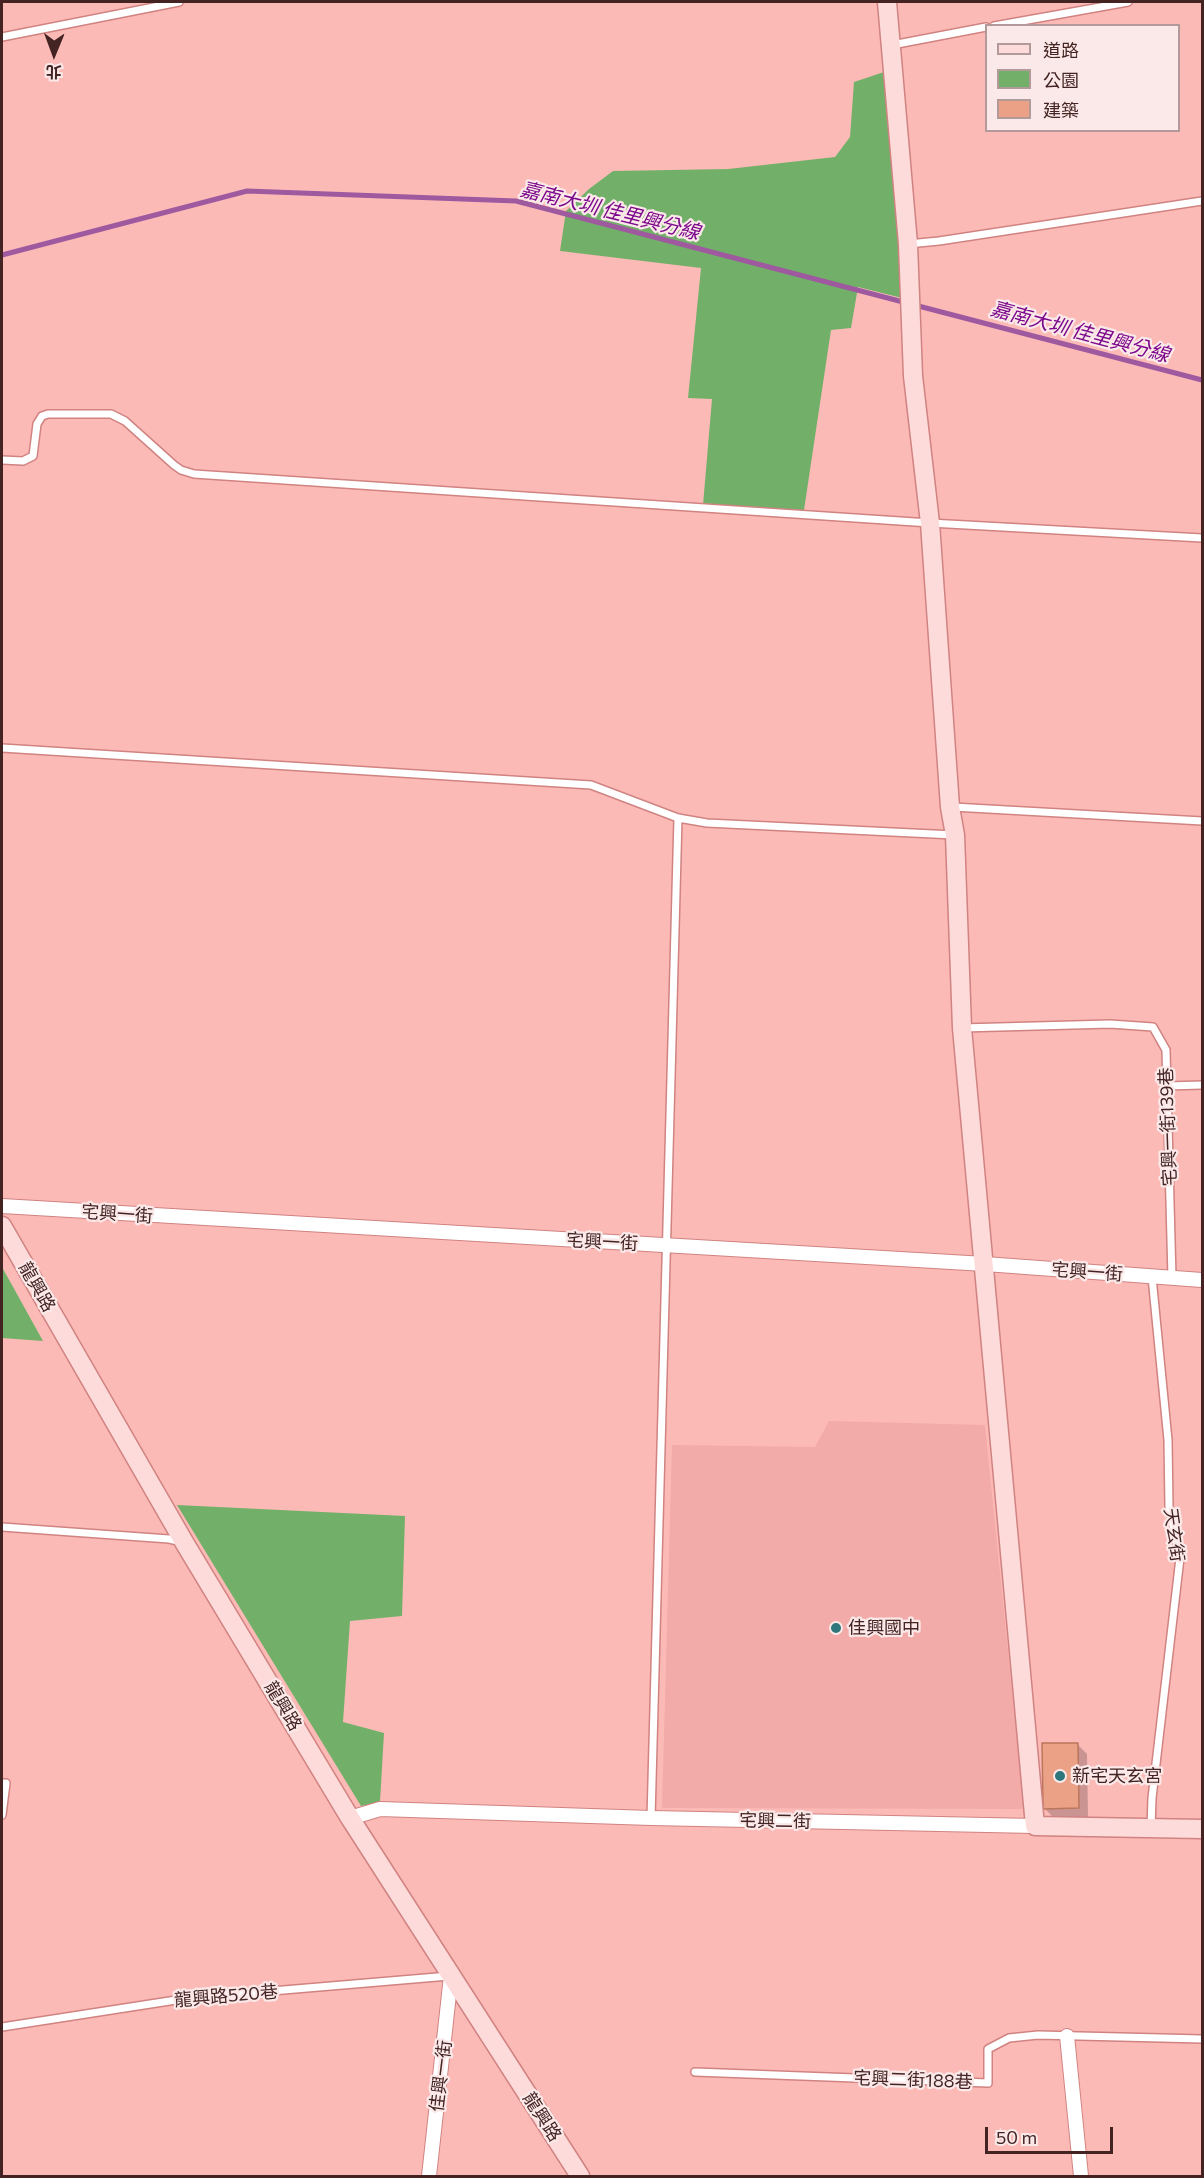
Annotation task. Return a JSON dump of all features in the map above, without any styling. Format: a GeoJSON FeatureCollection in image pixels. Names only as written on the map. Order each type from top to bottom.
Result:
{"type":"FeatureCollection","features":[{"type":"Feature","properties":{"kind":"street"},"geometry":{"type":"LineString","coordinates":[[887,2],[908,244],[913,376],[930,523],[950,807],[955,835],[962,1028],[1035,1826]]}},
{"type":"Feature","properties":{"kind":"street","name":"宅興一街"},"geometry":{"type":"LineString","coordinates":[[2,1206],[985,1264],[1203,1280]]}},
{"type":"Feature","properties":{"kind":"street","name":"龍興路"},"geometry":{"type":"LineString","coordinates":[[2,1226],[184,1542],[350,1818],[580,2176]]}},
{"type":"Feature","properties":{"kind":"street","name":"宅興二街"},"geometry":{"type":"LineString","coordinates":[[350,1818],[380,1809],[651,1818],[1203,1829]]}},
{"type":"Feature","properties":{"kind":"street","name":"佳興一街"},"geometry":{"type":"LineString","coordinates":[[429,2176],[452,1976]]}},
{"type":"Feature","properties":{"kind":"street"},"geometry":{"type":"LineString","coordinates":[[1067,2036],[1081,2176]]}},
{"type":"Feature","properties":{"kind":"lane"},"geometry":{"type":"LineString","coordinates":[[2,37],[179,2]]}},
{"type":"Feature","properties":{"kind":"lane"},"geometry":{"type":"LineString","coordinates":[[1005,24],[1128,2]]}},
{"type":"Feature","properties":{"kind":"lane"},"geometry":{"type":"LineString","coordinates":[[892,45],[985,27]]}},
{"type":"Feature","properties":{"kind":"lane"},"geometry":{"type":"LineString","coordinates":[[908,244],[950,240],[1203,201]]}},
{"type":"Feature","properties":{"kind":"lane"},"geometry":{"type":"LineString","coordinates":[[2,460],[23,461],[33,456],[37,424],[42,416],[48,414],[111,414],[125,421],[174,465],[194,474],[930,523],[1203,538]]}},
{"type":"Feature","properties":{"kind":"lane"},"geometry":{"type":"LineString","coordinates":[[2,748],[591,784],[678,818],[707,823],[955,835]]}},
{"type":"Feature","properties":{"kind":"lane"},"geometry":{"type":"LineString","coordinates":[[950,807],[1203,821]]}},
{"type":"Feature","properties":{"kind":"lane"},"geometry":{"type":"LineString","coordinates":[[651,1818],[678,818]]}},
{"type":"Feature","properties":{"kind":"lane","name":"宅興一街139巷"},"geometry":{"type":"LineString","coordinates":[[962,1028],[1110,1024],[1153,1028],[1166,1050],[1172,1278]]}},
{"type":"Feature","properties":{"kind":"lane"},"geometry":{"type":"LineString","coordinates":[[1167,1086],[1203,1085]]}},
{"type":"Feature","properties":{"kind":"lane","name":"天玄街"},"geometry":{"type":"LineString","coordinates":[[1151,1827],[1152,1798],[1180,1558],[1169,1507],[1168,1440],[1152,1277]]}},
{"type":"Feature","properties":{"kind":"lane"},"geometry":{"type":"LineString","coordinates":[[2,1527],[184,1542]]}},
{"type":"Feature","properties":{"kind":"lane"},"geometry":{"type":"LineString","coordinates":[[2,1783],[6,1783],[2,1815]]}},
{"type":"Feature","properties":{"kind":"lane","name":"龍興路520巷"},"geometry":{"type":"LineString","coordinates":[[2,2027],[189,1998],[452,1976]]}},
{"type":"Feature","properties":{"kind":"lane","name":"宅興二街188巷"},"geometry":{"type":"LineString","coordinates":[[695,2072],[988,2083],[988,2049],[1009,2038],[1038,2035],[1203,2040]]}},
{"type":"Feature","properties":{"kind":"shaded area","name":"佳興國中"},"geometry":{"type":"Polygon","coordinates":[[[829,1421],[985,1425],[1024,1809],[662,1808],[672,1445],[815,1447],[829,1421]]]}},
{"type":"Feature","properties":{"kind":"green space"},"geometry":{"type":"Polygon","coordinates":[[[887,71],[906,299],[858,287],[851,328],[831,330],[804,510],[703,505],[712,399],[688,398],[701,268],[560,251],[566,211],[589,189],[613,171],[728,169],[835,157],[850,137],[854,82],[887,71]]]}},
{"type":"Feature","properties":{"kind":"green space"},"geometry":{"type":"Polygon","coordinates":[[[2,1267],[43,1341],[2,1338],[2,1267]]]}},
{"type":"Feature","properties":{"kind":"green space"},"geometry":{"type":"Polygon","coordinates":[[[177,1505],[405,1516],[402,1616],[350,1621],[343,1722],[384,1733],[380,1802],[361,1806],[177,1505]]]}},
{"type":"Feature","properties":{"kind":"building","name":"新宅天玄宮"},"geometry":{"type":"Polygon","coordinates":[[[1042,1743],[1078,1743],[1079,1808],[1043,1809],[1042,1743]]]}},
{"type":"Feature","properties":{"kind":"waterway","name":"嘉南大圳 佳里興分線"},"geometry":{"type":"LineString","coordinates":[[2,255],[247,191],[516,201],[1202,380]]}},
{"type":"Feature","properties":{"kind":"place","name":"佳興國中"},"geometry":{"type":"Point","coordinates":[836,1628]}},
{"type":"Feature","properties":{"kind":"place","name":"新宅天玄宮"},"geometry":{"type":"Point","coordinates":[1060,1776]}}]}
